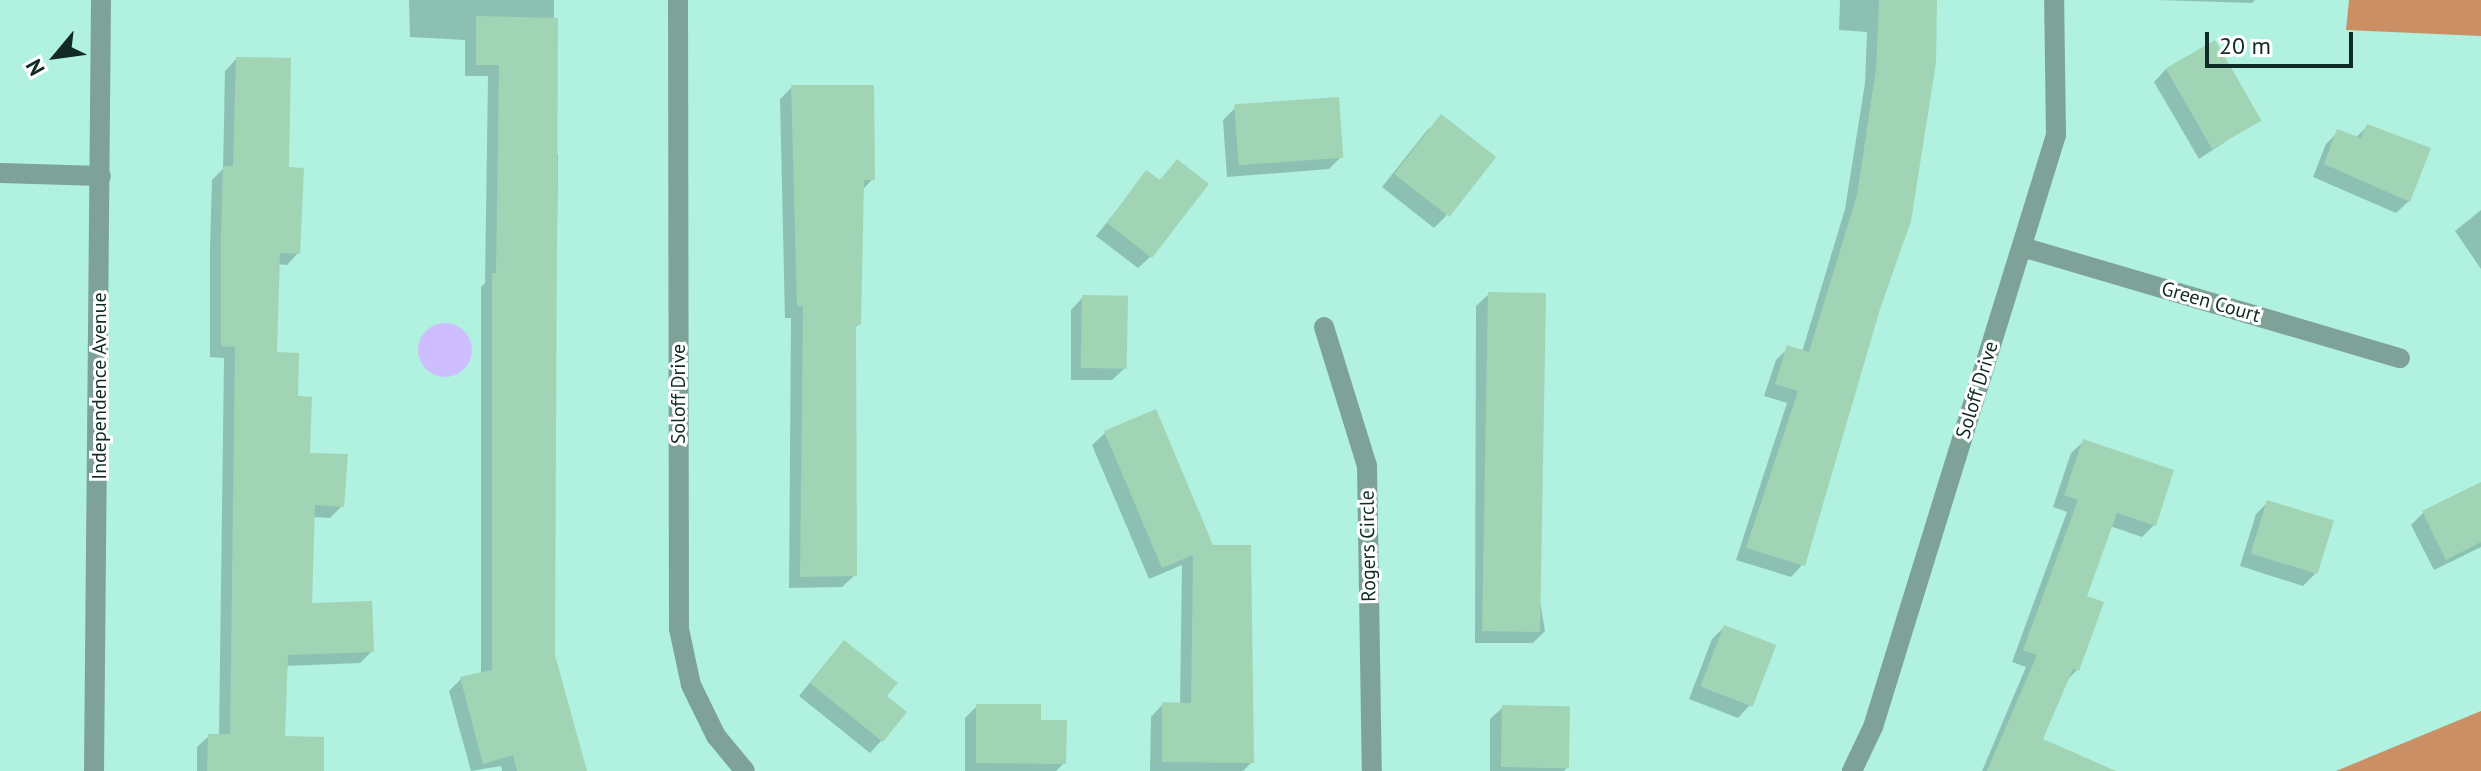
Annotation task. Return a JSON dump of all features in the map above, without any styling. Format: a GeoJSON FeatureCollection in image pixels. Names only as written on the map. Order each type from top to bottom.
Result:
{"type":"FeatureCollection","features":[{"type":"Feature","properties":{"kind":"street","name":"Independence Avenue"},"geometry":{"type":"LineString","coordinates":[[94,771],[101,0]]}},
{"type":"Feature","properties":{"kind":"street","name":"Soloff Drive"},"geometry":{"type":"LineString","coordinates":[[678,0],[679,629],[691,685],[716,736],[745,771]]}},
{"type":"Feature","properties":{"kind":"street","name":"Soloff Drive"},"geometry":{"type":"LineString","coordinates":[[1852,771],[1873,727],[2056,135],[2054,0]]}},
{"type":"Feature","properties":{"kind":"street"},"geometry":{"type":"LineString","coordinates":[[0,173],[101,176]]}},
{"type":"Feature","properties":{"kind":"street","name":"Green Court"},"geometry":{"type":"LineString","coordinates":[[2022,247],[2400,358]]}},
{"type":"Feature","properties":{"kind":"street","name":"Rogers Circle"},"geometry":{"type":"LineString","coordinates":[[1324,327],[1367,466],[1372,771]]}},
{"type":"Feature","properties":{"kind":"shaded area"},"geometry":{"type":"Polygon","coordinates":[[[2349,0],[2481,0],[2481,36],[2346,30],[2349,0]]]}},
{"type":"Feature","properties":{"kind":"shaded area"},"geometry":{"type":"Polygon","coordinates":[[[445,323],[464,331],[472,350],[464,369],[445,377],[426,369],[418,350],[426,331],[445,323]]]}},
{"type":"Feature","properties":{"kind":"shaded area"},"geometry":{"type":"Polygon","coordinates":[[[2481,711],[2481,771],[2336,771],[2481,711]]]}},
{"type":"Feature","properties":{"kind":"building"},"geometry":{"type":"Polygon","coordinates":[[[1879,0],[1937,0],[1936,63],[1911,221],[1880,309],[1805,566],[1746,548],[1798,391],[1775,384],[1787,345],[1809,352],[1857,195],[1876,69],[1879,0]]]}},
{"type":"Feature","properties":{"kind":"building"},"geometry":{"type":"Polygon","coordinates":[[[476,16],[558,18],[555,655],[587,771],[517,771],[513,755],[483,764],[460,677],[492,670],[492,273],[496,273],[499,65],[476,65],[476,16]]]}},
{"type":"Feature","properties":{"kind":"building"},"geometry":{"type":"Polygon","coordinates":[[[2215,40],[2262,121],[2212,149],[2166,68],[2215,40]]]}},
{"type":"Feature","properties":{"kind":"building"},"geometry":{"type":"Polygon","coordinates":[[[236,57],[291,58],[289,167],[304,168],[300,254],[280,253],[277,352],[299,353],[298,396],[312,397],[310,453],[348,454],[344,507],[315,505],[312,603],[372,601],[374,652],[288,655],[285,736],[324,737],[324,771],[207,771],[208,734],[230,734],[235,347],[221,346],[221,234],[223,166],[233,166],[236,57]]]}},
{"type":"Feature","properties":{"kind":"building"},"geometry":{"type":"Polygon","coordinates":[[[791,85],[874,85],[875,180],[864,180],[861,325],[856,325],[857,576],[800,577],[803,306],[797,306],[791,85]]]}},
{"type":"Feature","properties":{"kind":"building"},"geometry":{"type":"Polygon","coordinates":[[[1339,97],[1343,158],[1239,165],[1234,104],[1339,97]]]}},
{"type":"Feature","properties":{"kind":"building"},"geometry":{"type":"Polygon","coordinates":[[[1441,114],[1496,157],[1449,217],[1394,174],[1441,114]]]}},
{"type":"Feature","properties":{"kind":"building"},"geometry":{"type":"Polygon","coordinates":[[[2367,124],[2431,148],[2410,202],[2324,164],[2337,129],[2361,138],[2367,124]]]}},
{"type":"Feature","properties":{"kind":"building"},"geometry":{"type":"Polygon","coordinates":[[[1177,159],[1209,184],[1152,258],[1107,223],[1146,170],[1160,180],[1177,159]]]}},
{"type":"Feature","properties":{"kind":"building"},"geometry":{"type":"Polygon","coordinates":[[[1488,292],[1546,293],[1540,632],[1482,631],[1488,292]]]}},
{"type":"Feature","properties":{"kind":"building"},"geometry":{"type":"Polygon","coordinates":[[[1082,295],[1128,296],[1127,369],[1081,368],[1082,295]]]}},
{"type":"Feature","properties":{"kind":"building"},"geometry":{"type":"Polygon","coordinates":[[[1156,409],[1213,545],[1251,545],[1254,763],[1162,762],[1162,702],[1191,703],[1193,555],[1162,568],[1104,431],[1156,409]]]}},
{"type":"Feature","properties":{"kind":"building"},"geometry":{"type":"Polygon","coordinates":[[[2083,439],[2174,470],[2156,526],[2117,513],[2087,596],[2104,602],[2079,671],[2073,669],[2043,739],[2116,771],[1987,771],[2037,655],[2023,650],[2078,500],[2064,495],[2083,439]]]}},
{"type":"Feature","properties":{"kind":"building"},"geometry":{"type":"Polygon","coordinates":[[[2481,482],[2481,542],[2446,560],[2422,511],[2481,482]]]}},
{"type":"Feature","properties":{"kind":"building"},"geometry":{"type":"Polygon","coordinates":[[[2267,500],[2334,520],[2318,574],[2251,554],[2267,500]]]}},
{"type":"Feature","properties":{"kind":"building"},"geometry":{"type":"Polygon","coordinates":[[[1724,625],[1776,645],[1753,707],[1700,687],[1724,625]]]}},
{"type":"Feature","properties":{"kind":"building"},"geometry":{"type":"Polygon","coordinates":[[[844,640],[898,683],[887,696],[907,712],[883,742],[810,683],[844,640]]]}},
{"type":"Feature","properties":{"kind":"building"},"geometry":{"type":"Polygon","coordinates":[[[976,704],[1041,704],[1041,720],[1067,720],[1066,764],[976,763],[976,704]]]}},
{"type":"Feature","properties":{"kind":"building"},"geometry":{"type":"Polygon","coordinates":[[[1502,705],[1570,706],[1569,768],[1501,767],[1502,705]]]}}]}
